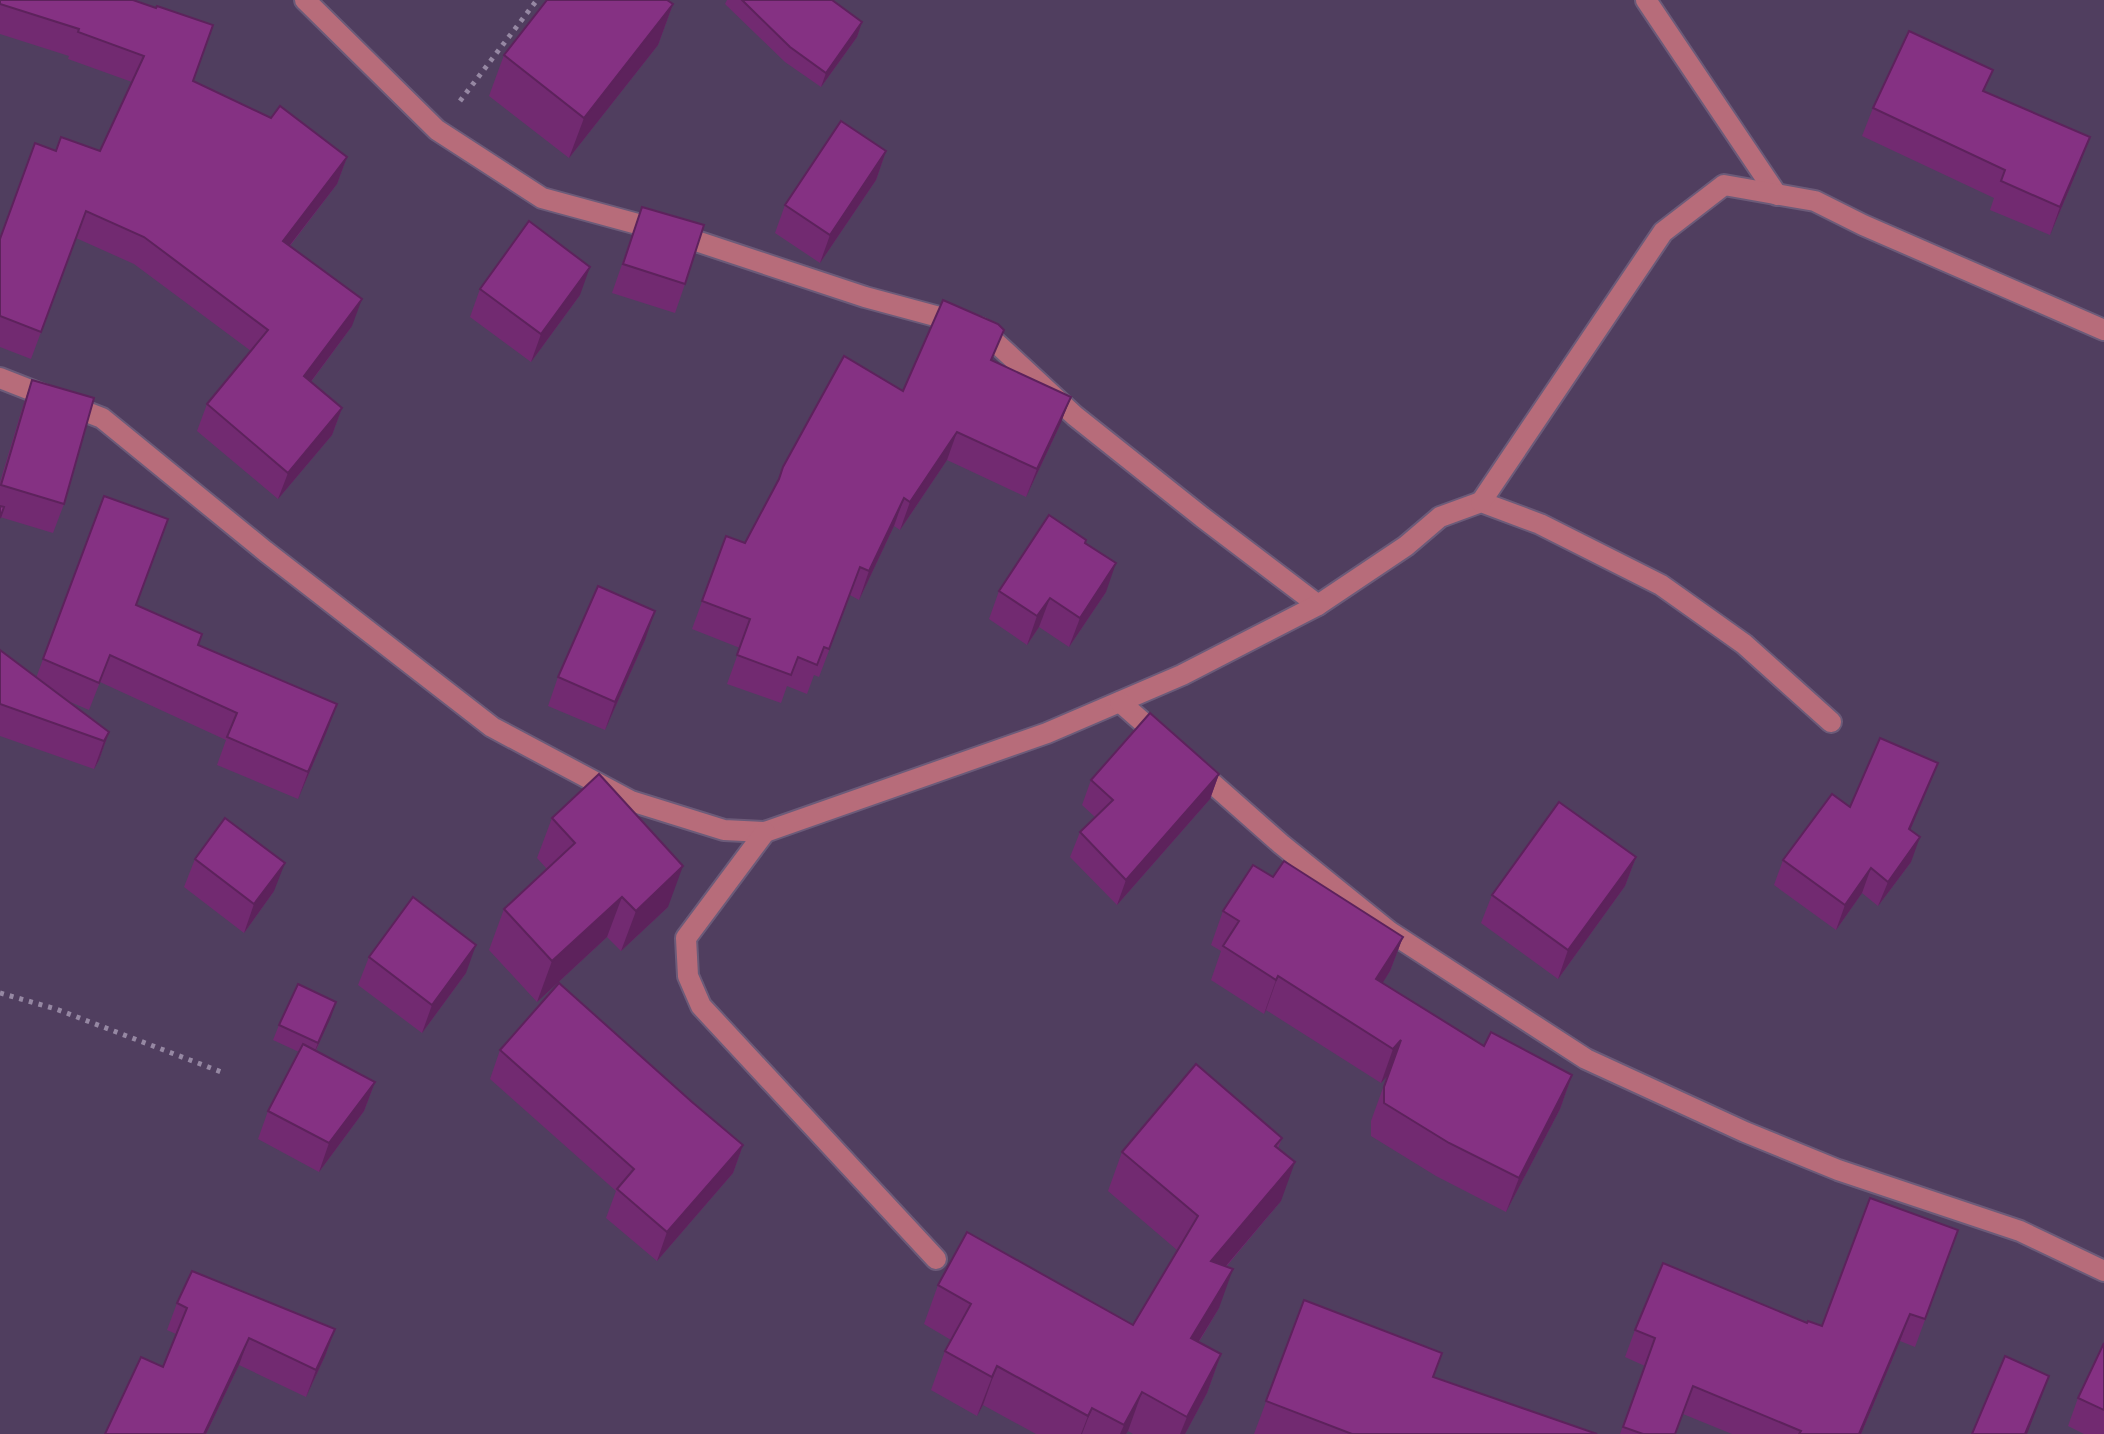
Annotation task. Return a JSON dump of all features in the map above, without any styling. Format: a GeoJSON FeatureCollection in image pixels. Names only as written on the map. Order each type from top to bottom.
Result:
{"type":"FeatureCollection","features":[{"type":"Feature","properties":{"kind":"street"},"geometry":{"type":"LineString","coordinates":[[305,0],[437,130],[542,198],[678,235],[865,297],[980,328],[1075,416],[1318,605]]}},
{"type":"Feature","properties":{"kind":"street"},"geometry":{"type":"LineString","coordinates":[[1646,0],[1777,195]]}},
{"type":"Feature","properties":{"kind":"street"},"geometry":{"type":"LineString","coordinates":[[0,378],[102,418],[265,551],[492,727],[631,801],[724,830],[765,832],[1047,733],[1182,675],[1318,605],[1406,546],[1440,517],[1481,502],[1663,232],[1724,185],[1815,201],[2104,330]]}},
{"type":"Feature","properties":{"kind":"street"},"geometry":{"type":"LineString","coordinates":[[1481,502],[1540,524],[1661,585],[1744,644],[1831,722]]}},
{"type":"Feature","properties":{"kind":"street"},"geometry":{"type":"LineString","coordinates":[[1120,702],[1281,844],[1390,932],[1586,1059],[1745,1132],[1838,1170],[2020,1231],[2104,1271]]}},
{"type":"Feature","properties":{"kind":"street"},"geometry":{"type":"LineString","coordinates":[[765,832],[686,938],[688,976],[701,1006],[936,1259]]}},
{"type":"Feature","properties":{"kind":"path"},"geometry":{"type":"LineString","coordinates":[[437,130],[537,0]]}},
{"type":"Feature","properties":{"kind":"path"},"geometry":{"type":"LineString","coordinates":[[0,993],[56,1009],[224,1073]]}},
{"type":"Feature","properties":{"kind":"building"},"geometry":{"type":"Polygon","coordinates":[[[0,0],[133,0],[213,25],[193,81],[271,118],[280,106],[347,157],[283,241],[362,299],[304,376],[342,408],[288,473],[207,404],[268,330],[144,237],[86,211],[41,332],[0,316],[0,239],[35,143],[56,151],[61,137],[100,151],[144,56],[78,32],[79,29],[0,4],[0,0]]]}},
{"type":"Feature","properties":{"kind":"building"},"geometry":{"type":"Polygon","coordinates":[[[547,0],[667,0],[673,4],[584,118],[504,55],[547,0]]]}},
{"type":"Feature","properties":{"kind":"building"},"geometry":{"type":"Polygon","coordinates":[[[742,0],[832,0],[862,22],[826,73],[790,47],[742,0]]]}},
{"type":"Feature","properties":{"kind":"building"},"geometry":{"type":"Polygon","coordinates":[[[1909,31],[1993,70],[1983,91],[2090,137],[2060,207],[2001,181],[2005,170],[1873,108],[1909,31]]]}},
{"type":"Feature","properties":{"kind":"building"},"geometry":{"type":"Polygon","coordinates":[[[841,121],[886,151],[830,235],[785,205],[841,121]]]}},
{"type":"Feature","properties":{"kind":"building"},"geometry":{"type":"Polygon","coordinates":[[[642,207],[704,225],[685,284],[623,264],[642,207]]]}},
{"type":"Feature","properties":{"kind":"building"},"geometry":{"type":"Polygon","coordinates":[[[529,221],[590,267],[541,334],[480,289],[529,221]]]}},
{"type":"Feature","properties":{"kind":"building"},"geometry":{"type":"Polygon","coordinates":[[[943,300],[998,324],[1004,330],[991,360],[1071,397],[1037,469],[957,432],[910,502],[904,498],[869,571],[860,567],[829,649],[824,647],[817,665],[798,657],[791,675],[737,655],[750,619],[702,601],[726,536],[745,543],[844,356],[903,391],[943,300]]]}},
{"type":"Feature","properties":{"kind":"building"},"geometry":{"type":"Polygon","coordinates":[[[32,380],[94,398],[64,504],[1,485],[32,380]]]}},
{"type":"Feature","properties":{"kind":"building"},"geometry":{"type":"Polygon","coordinates":[[[104,496],[168,519],[136,605],[202,634],[198,645],[337,704],[308,772],[227,737],[237,713],[110,655],[99,683],[43,659],[104,496]]]}},
{"type":"Feature","properties":{"kind":"building"},"geometry":{"type":"Polygon","coordinates":[[[1049,515],[1116,563],[1080,618],[1050,598],[1037,616],[999,591],[1049,515]]]}},
{"type":"Feature","properties":{"kind":"building"},"geometry":{"type":"Polygon","coordinates":[[[598,586],[655,611],[615,702],[558,677],[598,586]]]}},
{"type":"Feature","properties":{"kind":"building"},"geometry":{"type":"Polygon","coordinates":[[[0,650],[109,732],[104,741],[0,704],[0,650]]]}},
{"type":"Feature","properties":{"kind":"building"},"geometry":{"type":"Polygon","coordinates":[[[1150,713],[1219,774],[1126,880],[1080,832],[1113,800],[1091,780],[1150,713]]]}},
{"type":"Feature","properties":{"kind":"building"},"geometry":{"type":"Polygon","coordinates":[[[1880,738],[1938,763],[1909,829],[1920,837],[1888,882],[1871,868],[1845,905],[1783,860],[1832,794],[1850,807],[1880,738]]]}},
{"type":"Feature","properties":{"kind":"building"},"geometry":{"type":"Polygon","coordinates":[[[599,774],[683,866],[636,911],[622,897],[552,961],[504,909],[575,843],[552,818],[599,774]]]}},
{"type":"Feature","properties":{"kind":"building"},"geometry":{"type":"Polygon","coordinates":[[[1559,802],[1636,857],[1568,950],[1492,895],[1559,802]]]}},
{"type":"Feature","properties":{"kind":"building"},"geometry":{"type":"Polygon","coordinates":[[[225,818],[285,863],[254,904],[195,859],[225,818]]]}},
{"type":"Feature","properties":{"kind":"building"},"geometry":{"type":"Polygon","coordinates":[[[1284,861],[1403,937],[1376,979],[1484,1046],[1491,1032],[1572,1075],[1519,1178],[1449,1143],[1384,1103],[1384,1087],[1401,1040],[1393,1049],[1278,976],[1276,980],[1223,946],[1239,921],[1223,911],[1253,865],[1273,877],[1284,861]]]}},
{"type":"Feature","properties":{"kind":"building"},"geometry":{"type":"Polygon","coordinates":[[[413,897],[476,945],[432,1005],[369,957],[413,897]]]}},
{"type":"Feature","properties":{"kind":"building"},"geometry":{"type":"Polygon","coordinates":[[[559,983],[743,1145],[667,1232],[617,1189],[634,1169],[500,1050],[559,983]]]}},
{"type":"Feature","properties":{"kind":"building"},"geometry":{"type":"Polygon","coordinates":[[[298,984],[336,1002],[318,1043],[279,1025],[298,984]]]}},
{"type":"Feature","properties":{"kind":"building"},"geometry":{"type":"Polygon","coordinates":[[[303,1044],[375,1082],[329,1143],[268,1111],[303,1044]]]}},
{"type":"Feature","properties":{"kind":"building"},"geometry":{"type":"Polygon","coordinates":[[[1196,1064],[1282,1138],[1275,1146],[1295,1162],[1211,1261],[1233,1269],[1191,1338],[1221,1354],[1187,1417],[1142,1392],[1124,1425],[1092,1408],[1088,1416],[997,1366],[992,1377],[945,1351],[971,1304],[938,1285],[967,1232],[1133,1325],[1198,1216],[1122,1152],[1196,1064]]]}},
{"type":"Feature","properties":{"kind":"building"},"geometry":{"type":"Polygon","coordinates":[[[1870,1198],[1958,1230],[1925,1319],[1910,1314],[1859,1434],[1799,1434],[1801,1431],[1693,1386],[1675,1434],[1643,1434],[1623,1427],[1655,1338],[1635,1330],[1663,1263],[1807,1323],[1822,1326],[1870,1198]]]}},
{"type":"Feature","properties":{"kind":"building"},"geometry":{"type":"Polygon","coordinates":[[[192,1271],[335,1329],[316,1370],[249,1338],[204,1434],[105,1434],[141,1357],[163,1367],[187,1308],[177,1303],[192,1271]]]}},
{"type":"Feature","properties":{"kind":"building"},"geometry":{"type":"Polygon","coordinates":[[[1304,1300],[1442,1353],[1433,1377],[1597,1434],[1352,1434],[1266,1401],[1304,1300]]]}},
{"type":"Feature","properties":{"kind":"building"},"geometry":{"type":"Polygon","coordinates":[[[2104,1343],[2104,1410],[2078,1398],[2104,1343]]]}},
{"type":"Feature","properties":{"kind":"building"},"geometry":{"type":"Polygon","coordinates":[[[2005,1356],[2049,1376],[2025,1434],[1972,1434],[2005,1356]]]}}]}
